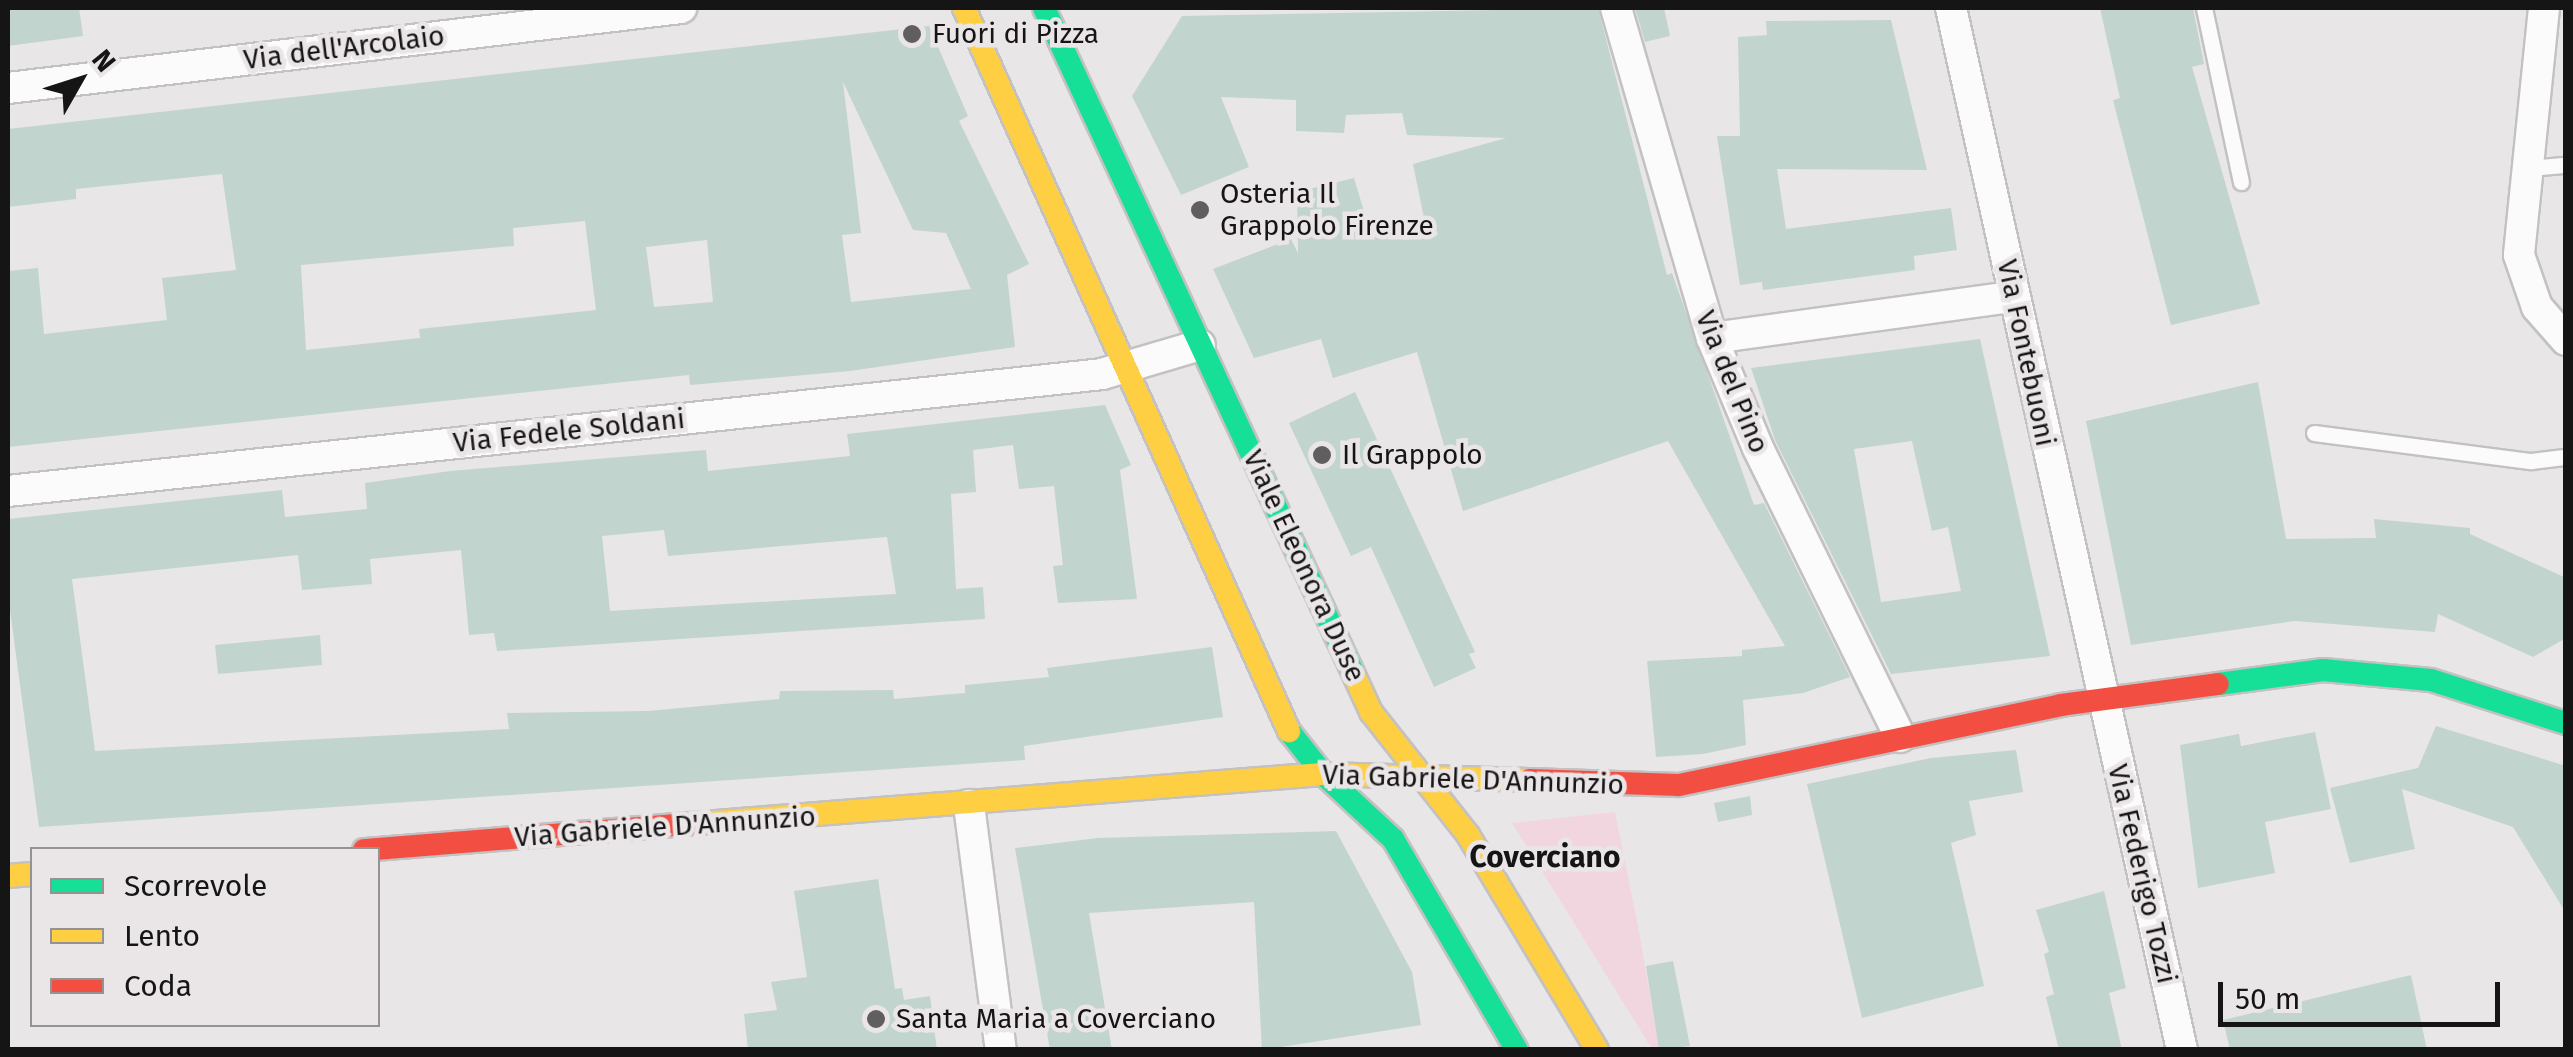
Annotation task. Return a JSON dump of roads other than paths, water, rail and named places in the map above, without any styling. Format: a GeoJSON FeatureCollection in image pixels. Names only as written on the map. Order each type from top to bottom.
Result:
{"type":"FeatureCollection","features":[{"type":"Feature","properties":{"kind":"main road"},"geometry":{"type":"LineString","coordinates":[[964,8],[1131,369],[1282,720],[1323,774],[1392,839],[1516,1050]]}},
{"type":"Feature","properties":{"kind":"main road","name":"Viale Eleonora Duse"},"geometry":{"type":"LineString","coordinates":[[1044,8],[1371,712],[1468,835],[1597,1050]]}},
{"type":"Feature","properties":{"kind":"main road","name":"Via Gabriele D'Annunzio"},"geometry":{"type":"LineString","coordinates":[[380,849],[1323,774],[1679,785],[1900,736],[2102,698],[2264,674],[2361,671],[2442,682],[2560,714]]}},
{"type":"Feature","properties":{"kind":"street","name":"Via dell'Arcolaio"},"geometry":{"type":"LineString","coordinates":[[8,88],[680,8]]}},
{"type":"Feature","properties":{"kind":"street","name":"Via del Pino"},"geometry":{"type":"LineString","coordinates":[[1616,8],[1712,338],[1758,448],[1900,736]]}},
{"type":"Feature","properties":{"kind":"street","name":"Via Fontebuoni"},"geometry":{"type":"LineString","coordinates":[[1951,8],[2102,698]]}},
{"type":"Feature","properties":{"kind":"street"},"geometry":{"type":"LineString","coordinates":[[2544,8],[2523,274],[2538,307],[2566,340]]}},
{"type":"Feature","properties":{"kind":"street"},"geometry":{"type":"LineString","coordinates":[[1712,338],[2013,297]]}},
{"type":"Feature","properties":{"kind":"street"},"geometry":{"type":"LineString","coordinates":[[1131,369],[1200,345]]}},
{"type":"Feature","properties":{"kind":"street","name":"Via Fedele Soldani"},"geometry":{"type":"LineString","coordinates":[[8,491],[1131,369]]}},
{"type":"Feature","properties":{"kind":"street","name":"Via Federigo Tozzi"},"geometry":{"type":"LineString","coordinates":[[2102,698],[2182,1050]]}},
{"type":"Feature","properties":{"kind":"street"},"geometry":{"type":"LineString","coordinates":[[969,805],[1001,1050]]}},
{"type":"Feature","properties":{"kind":"lane"},"geometry":{"type":"LineString","coordinates":[[2204,8],[2241,182]]}},
{"type":"Feature","properties":{"kind":"lane"},"geometry":{"type":"LineString","coordinates":[[2529,168],[2566,164]]}},
{"type":"Feature","properties":{"kind":"lane"},"geometry":{"type":"LineString","coordinates":[[2314,433],[2531,461],[2566,457]]}},
{"type":"Feature","properties":{"kind":"place","name":"Fuori di Pizza"},"geometry":{"type":"Point","coordinates":[912,34]}},
{"type":"Feature","properties":{"kind":"place","name":"Osteria Il Grappolo Firenze"},"geometry":{"type":"Point","coordinates":[1200,210]}},
{"type":"Feature","properties":{"kind":"place","name":"Il Grappolo"},"geometry":{"type":"Point","coordinates":[1322,455]}},
{"type":"Feature","properties":{"kind":"place","name":"Santa Maria a Coverciano"},"geometry":{"type":"Point","coordinates":[876,1019]}},
{"type":"Feature","properties":{"kind":"district","name":"Coverciano"},"geometry":{"type":"Point","coordinates":[1545,857]}}]}
